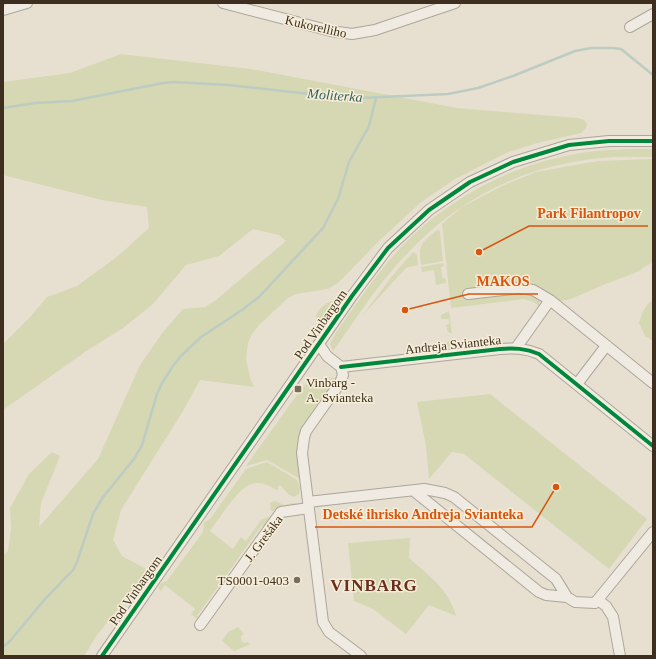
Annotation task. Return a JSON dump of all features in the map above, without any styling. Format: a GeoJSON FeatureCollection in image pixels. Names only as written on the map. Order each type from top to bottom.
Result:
{"type":"FeatureCollection","features":[{"type":"Feature","properties":{"kind":"street"},"geometry":{"type":"LineString","coordinates":[[3,10],[27,3]]}},
{"type":"Feature","properties":{"kind":"street","name":"Kukorelliho"},"geometry":{"type":"LineString","coordinates":[[223,3],[331,31],[352,34],[375,30],[455,3]]}},
{"type":"Feature","properties":{"kind":"street"},"geometry":{"type":"LineString","coordinates":[[630,27],[653,14]]}},
{"type":"Feature","properties":{"kind":"street","name":"Pod Vinbargom"},"geometry":{"type":"LineString","coordinates":[[102,656],[352,295],[388,248],[430,210],[470,182],[513,162],[569,145],[609,141],[653,141]]}},
{"type":"Feature","properties":{"kind":"street"},"geometry":{"type":"LineString","coordinates":[[468,294],[520,288],[533,290],[550,300],[653,383]]}},
{"type":"Feature","properties":{"kind":"street","name":"Andreja Svianteka"},"geometry":{"type":"LineString","coordinates":[[516,348],[550,300]]}},
{"type":"Feature","properties":{"kind":"street"},"geometry":{"type":"LineString","coordinates":[[319,344],[327,356],[341,366],[343,375],[340,382],[306,431],[302,453],[323,622],[329,632],[361,656]]}},
{"type":"Feature","properties":{"kind":"street"},"geometry":{"type":"LineString","coordinates":[[577,384],[606,346]]}},
{"type":"Feature","properties":{"kind":"street","name":"Andreja Svianteka"},"geometry":{"type":"LineString","coordinates":[[341,366],[516,348],[529,350],[539,354],[653,446]]}},
{"type":"Feature","properties":{"kind":"street","name":"J. Grešáka"},"geometry":{"type":"LineString","coordinates":[[200,625],[281,512],[309,505],[424,489],[445,493],[454,497],[556,579],[571,599]]}},
{"type":"Feature","properties":{"kind":"street"},"geometry":{"type":"LineString","coordinates":[[414,491],[539,592],[546,595],[595,603],[653,532]]}},
{"type":"Feature","properties":{"kind":"street"},"geometry":{"type":"LineString","coordinates":[[598,600],[606,606],[613,617],[620,656]]}},
{"type":"Feature","properties":{"kind":"green space"},"geometry":{"type":"Polygon","coordinates":[[[121,54],[251,69],[457,108],[578,118],[584,120],[587,124],[586,128],[581,133],[537,143],[506,153],[455,179],[420,203],[380,240],[339,282],[328,289],[296,294],[288,298],[259,325],[252,334],[248,343],[246,358],[250,378],[254,387],[200,380],[183,411],[121,510],[113,540],[122,556],[148,570],[97,635],[84,656],[3,656],[3,555],[8,551],[11,529],[10,508],[29,474],[52,452],[60,456],[41,503],[39,527],[98,459],[140,365],[163,332],[183,309],[205,307],[216,300],[286,241],[279,235],[253,229],[219,256],[186,265],[153,304],[123,328],[85,352],[3,410],[3,344],[31,316],[47,297],[77,286],[118,256],[149,228],[147,207],[102,200],[3,175],[3,82],[70,73],[121,54]]]}},
{"type":"Feature","properties":{"kind":"green space"},"geometry":{"type":"Polygon","coordinates":[[[653,149],[653,157],[602,158],[545,168],[493,188],[469,202],[424,236],[404,257],[367,302],[333,351],[330,344],[335,334],[379,273],[408,240],[445,209],[486,184],[529,166],[552,159],[583,153],[603,150],[653,149]]]}},
{"type":"Feature","properties":{"kind":"green space"},"geometry":{"type":"Polygon","coordinates":[[[653,159],[653,262],[640,271],[571,299],[553,303],[534,295],[540,300],[540,307],[532,301],[523,299],[451,308],[442,224],[462,207],[502,186],[536,172],[598,161],[653,159]]]}},
{"type":"Feature","properties":{"kind":"green space"},"geometry":{"type":"Polygon","coordinates":[[[437,230],[440,231],[443,261],[421,265],[420,252],[422,244],[437,230]]]}},
{"type":"Feature","properties":{"kind":"green space"},"geometry":{"type":"Polygon","coordinates":[[[413,252],[417,255],[418,265],[406,268],[362,316],[393,275],[413,252]]]}},
{"type":"Feature","properties":{"kind":"green space"},"geometry":{"type":"Polygon","coordinates":[[[443,263],[444,266],[441,267],[442,278],[445,278],[446,283],[436,285],[434,270],[422,272],[421,267],[443,263]]]}},
{"type":"Feature","properties":{"kind":"green space"},"geometry":{"type":"Polygon","coordinates":[[[332,301],[338,302],[322,324],[319,323],[316,316],[320,309],[332,301]]]}},
{"type":"Feature","properties":{"kind":"green space"},"geometry":{"type":"Polygon","coordinates":[[[650,301],[653,302],[653,341],[645,336],[639,323],[643,311],[650,301]]]}},
{"type":"Feature","properties":{"kind":"green space"},"geometry":{"type":"Polygon","coordinates":[[[449,311],[452,334],[448,332],[446,325],[449,324],[449,319],[441,319],[441,315],[449,311]]]}},
{"type":"Feature","properties":{"kind":"green space"},"geometry":{"type":"Polygon","coordinates":[[[451,339],[454,339],[455,348],[451,349],[445,345],[451,339]]]}},
{"type":"Feature","properties":{"kind":"green space"},"geometry":{"type":"Polygon","coordinates":[[[336,377],[336,381],[301,432],[299,438],[298,450],[302,480],[267,460],[246,466],[304,385],[336,377]]]}},
{"type":"Feature","properties":{"kind":"green space"},"geometry":{"type":"Polygon","coordinates":[[[490,394],[647,519],[609,569],[464,454],[452,452],[429,479],[426,446],[417,402],[490,394]]]}},
{"type":"Feature","properties":{"kind":"green space"},"geometry":{"type":"Polygon","coordinates":[[[267,462],[297,480],[300,488],[299,494],[294,497],[289,495],[280,485],[278,490],[276,490],[267,485],[256,483],[244,488],[228,505],[210,531],[233,549],[241,537],[246,541],[261,520],[274,515],[267,528],[262,525],[197,616],[202,619],[200,621],[191,614],[195,609],[165,585],[161,591],[158,588],[161,583],[167,581],[203,532],[204,522],[210,519],[246,469],[267,462]]]}},
{"type":"Feature","properties":{"kind":"green space"},"geometry":{"type":"Polygon","coordinates":[[[275,501],[284,505],[294,503],[300,505],[299,508],[271,511],[270,503],[275,501]]]}},
{"type":"Feature","properties":{"kind":"green space"},"geometry":{"type":"Polygon","coordinates":[[[410,538],[409,558],[431,577],[449,598],[456,616],[429,605],[406,634],[373,609],[354,601],[348,543],[410,538]]]}},
{"type":"Feature","properties":{"kind":"green space"},"geometry":{"type":"Polygon","coordinates":[[[238,627],[244,634],[241,636],[241,640],[244,643],[247,642],[251,644],[234,651],[222,641],[228,632],[238,627]]]}},
{"type":"Feature","properties":{"kind":"waterway","name":"Moliterka"},"geometry":{"type":"LineString","coordinates":[[3,108],[35,103],[72,101],[174,82],[229,85],[327,96],[360,98],[448,94],[478,88],[513,76],[575,51],[591,48],[621,49],[653,75]]}},
{"type":"Feature","properties":{"kind":"waterway"},"geometry":{"type":"LineString","coordinates":[[3,647],[10,641],[45,599],[73,570],[93,514],[103,497],[134,459],[142,445],[157,394],[173,366],[201,337],[259,297],[323,228],[338,199],[349,162],[369,126],[376,98]]}},
{"type":"Feature","properties":{"kind":"cycle path"},"geometry":{"type":"LineString","coordinates":[[102,656],[352,296],[388,248],[429,210],[470,182],[513,162],[569,145],[609,141],[653,141]]}},
{"type":"Feature","properties":{"kind":"cycle path"},"geometry":{"type":"LineString","coordinates":[[341,367],[500,349],[529,351],[539,354],[653,446]]}},
{"type":"Feature","properties":{"kind":"place","name":"Park Filantropov"},"geometry":{"type":"Point","coordinates":[479,252]}},
{"type":"Feature","properties":{"kind":"place","name":"MAKOS"},"geometry":{"type":"Point","coordinates":[405,310]}},
{"type":"Feature","properties":{"kind":"place","name":"Vinbarg - A. Svianteka"},"geometry":{"type":"Point","coordinates":[298,389]}},
{"type":"Feature","properties":{"kind":"place","name":"Detské ihrisko Andreja Svianteka"},"geometry":{"type":"Point","coordinates":[556,487]}},
{"type":"Feature","properties":{"kind":"place","name":"TS0001-0403"},"geometry":{"type":"Point","coordinates":[297,580]}},
{"type":"Feature","properties":{"kind":"district","name":"VINBARG"},"geometry":{"type":"Point","coordinates":[374,585]}}]}
